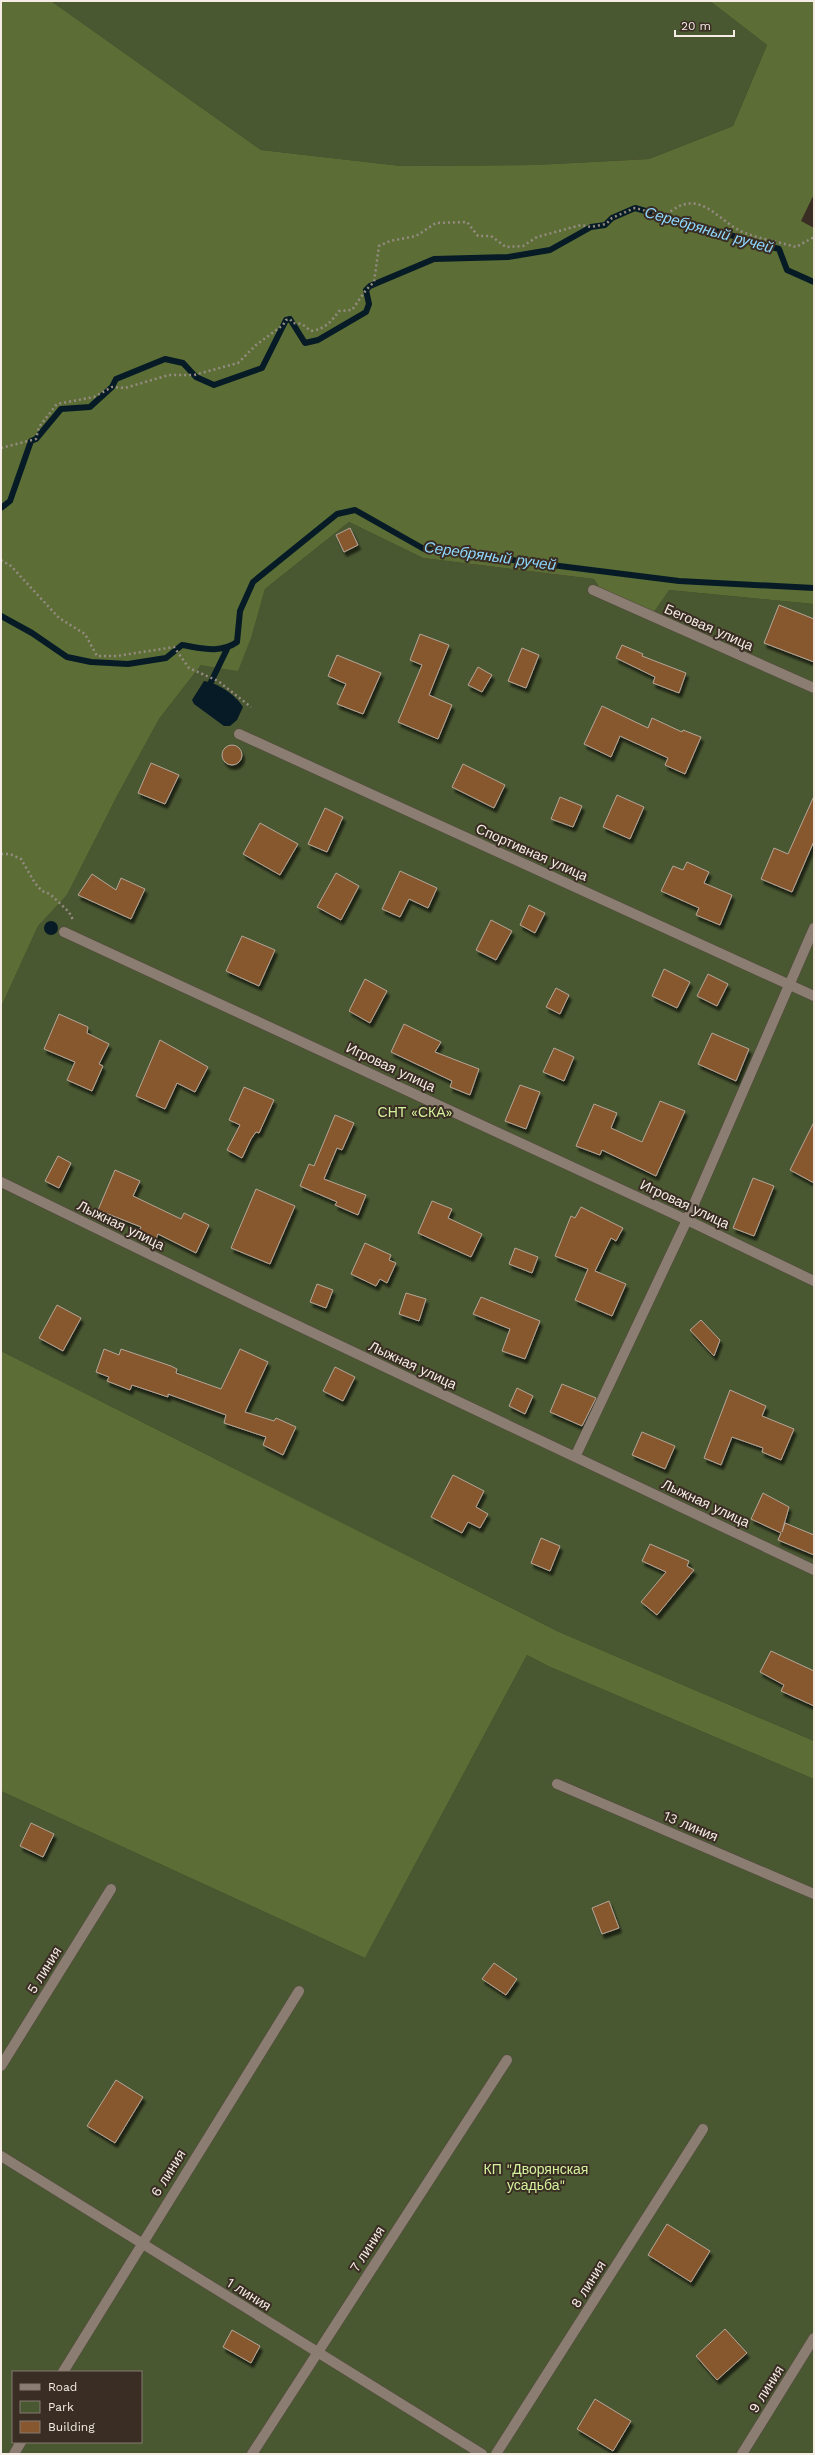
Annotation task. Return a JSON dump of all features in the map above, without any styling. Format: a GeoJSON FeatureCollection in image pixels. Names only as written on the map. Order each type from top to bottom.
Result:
{"type":"FeatureCollection","features":[{"type":"Feature","properties":{"kind":"street","name":"Беговая улица"},"geometry":{"type":"LineString","coordinates":[[593,590],[814,688]]}},
{"type":"Feature","properties":{"kind":"street","name":"Спортивная улица"},"geometry":{"type":"LineString","coordinates":[[239,734],[814,996]]}},
{"type":"Feature","properties":{"kind":"street"},"geometry":{"type":"LineString","coordinates":[[576,1457],[687,1220],[814,928]]}},
{"type":"Feature","properties":{"kind":"street","name":"Игровая улица"},"geometry":{"type":"LineString","coordinates":[[64,932],[687,1220],[814,1281]]}},
{"type":"Feature","properties":{"kind":"street","name":"Лыжная улица"},"geometry":{"type":"LineString","coordinates":[[1,1182],[814,1570]]}},
{"type":"Feature","properties":{"kind":"street","name":"13 линия"},"geometry":{"type":"LineString","coordinates":[[557,1784],[814,1894]]}},
{"type":"Feature","properties":{"kind":"street","name":"5 линия"},"geometry":{"type":"LineString","coordinates":[[1,2066],[111,1889]]}},
{"type":"Feature","properties":{"kind":"street","name":"6 линия"},"geometry":{"type":"LineString","coordinates":[[64,2371],[141,2243],[299,1991]]}},
{"type":"Feature","properties":{"kind":"street","name":"7 линия"},"geometry":{"type":"LineString","coordinates":[[252,2454],[507,2060]]}},
{"type":"Feature","properties":{"kind":"street","name":"8 линия"},"geometry":{"type":"LineString","coordinates":[[496,2454],[703,2129]]}},
{"type":"Feature","properties":{"kind":"street","name":"1 линия"},"geometry":{"type":"LineString","coordinates":[[1,2156],[482,2454]]}},
{"type":"Feature","properties":{"kind":"street","name":"9 линия"},"geometry":{"type":"LineString","coordinates":[[742,2454],[814,2338]]}},
{"type":"Feature","properties":{"kind":"street"},"geometry":{"type":"LineString","coordinates":[[14,2454],[20,2443]]}},
{"type":"Feature","properties":{"kind":"path"},"geometry":{"type":"LineString","coordinates":[[1,448],[36,439],[39,427],[57,404],[94,397],[112,387],[125,388],[170,375],[194,375],[238,363],[256,345],[283,325],[286,320],[290,319],[293,323],[302,324],[311,331],[320,330],[330,323],[339,311],[352,310],[366,290],[374,282],[379,246],[390,241],[416,236],[436,223],[467,222],[478,236],[491,236],[506,247],[523,246],[537,237],[581,225],[591,227],[606,224],[612,218],[636,208],[665,216],[686,204],[709,207],[744,232],[796,247],[814,237]]}},
{"type":"Feature","properties":{"kind":"path"},"geometry":{"type":"LineString","coordinates":[[1,560],[11,566],[59,618],[85,634],[97,656],[117,656],[174,647],[189,668],[213,678],[247,701],[251,707]]}},
{"type":"Feature","properties":{"kind":"path"},"geometry":{"type":"LineString","coordinates":[[1,854],[10,854],[21,859],[42,891],[50,894],[69,912],[74,924],[75,937]]}},
{"type":"Feature","properties":{"kind":"green space"},"geometry":{"type":"Polygon","coordinates":[[[1,1],[51,1],[261,150],[401,166],[535,165],[649,159],[733,126],[767,45],[710,1],[814,1],[814,194],[801,221],[814,228],[814,604],[669,590],[650,617],[604,595],[594,579],[423,558],[349,522],[265,589],[252,635],[238,671],[201,665],[159,719],[117,796],[67,895],[38,926],[1,1007],[1,1]]]}},
{"type":"Feature","properties":{"kind":"green space"},"geometry":{"type":"Polygon","coordinates":[[[51,1],[710,1],[767,45],[733,126],[649,159],[535,165],[401,166],[261,150],[51,1]]]}},
{"type":"Feature","properties":{"kind":"green space","name":"СНТ «СКА»"},"geometry":{"type":"Polygon","coordinates":[[[349,522],[423,558],[594,579],[604,595],[669,590],[814,604],[814,1741],[559,1632],[1,1351],[1,1007],[38,926],[67,895],[117,796],[159,719],[201,665],[252,635],[265,589],[349,522]]]}},
{"type":"Feature","properties":{"kind":"green space"},"geometry":{"type":"Polygon","coordinates":[[[1,1351],[559,1632],[814,1741],[814,1779],[548,1666],[527,1655],[365,1958],[1,1791],[1,1351]]]}},
{"type":"Feature","properties":{"kind":"green space","name":"КП \"Дворянская усадьба\""},"geometry":{"type":"Polygon","coordinates":[[[527,1655],[548,1666],[814,1779],[814,2454],[1,2454],[1,1791],[365,1958],[527,1655]]]}},
{"type":"Feature","properties":{"kind":"water"},"geometry":{"type":"Polygon","coordinates":[[[204,681],[215,684],[226,690],[236,698],[243,707],[237,720],[230,726],[224,726],[194,704],[192,700],[204,681]]]}},
{"type":"Feature","properties":{"kind":"water"},"geometry":{"type":"Polygon","coordinates":[[[48,921],[54,921],[58,925],[58,931],[54,935],[48,935],[44,931],[44,925],[48,921]]]}},
{"type":"Feature","properties":{"kind":"building"},"geometry":{"type":"Polygon","coordinates":[[[350,528],[358,545],[344,552],[336,535],[350,528]]]}},
{"type":"Feature","properties":{"kind":"building"},"geometry":{"type":"Polygon","coordinates":[[[779,605],[814,619],[814,662],[764,643],[779,605]]]}},
{"type":"Feature","properties":{"kind":"building"},"geometry":{"type":"Polygon","coordinates":[[[420,634],[449,645],[429,695],[452,705],[438,739],[398,722],[422,665],[410,660],[420,634]]]}},
{"type":"Feature","properties":{"kind":"building"},"geometry":{"type":"Polygon","coordinates":[[[622,645],[643,654],[642,656],[686,673],[679,693],[653,683],[655,677],[616,658],[622,645]]]}},
{"type":"Feature","properties":{"kind":"building"},"geometry":{"type":"Polygon","coordinates":[[[522,648],[539,655],[526,688],[508,681],[522,648]]]}},
{"type":"Feature","properties":{"kind":"building"},"geometry":{"type":"Polygon","coordinates":[[[337,655],[381,673],[363,714],[337,704],[346,684],[328,676],[337,655]]]}},
{"type":"Feature","properties":{"kind":"building"},"geometry":{"type":"Polygon","coordinates":[[[478,667],[492,675],[482,692],[468,685],[478,667]]]}},
{"type":"Feature","properties":{"kind":"building"},"geometry":{"type":"Polygon","coordinates":[[[602,706],[648,728],[652,718],[682,732],[683,730],[701,737],[685,774],[665,765],[668,758],[620,736],[611,757],[584,744],[602,706]]]}},
{"type":"Feature","properties":{"kind":"building"},"geometry":{"type":"Polygon","coordinates":[[[232,745],[239,748],[242,755],[239,762],[232,765],[225,762],[222,755],[225,748],[232,745]]]}},
{"type":"Feature","properties":{"kind":"building"},"geometry":{"type":"Polygon","coordinates":[[[151,763],[179,775],[165,804],[138,793],[151,763]]]}},
{"type":"Feature","properties":{"kind":"building"},"geometry":{"type":"Polygon","coordinates":[[[463,764],[505,785],[494,808],[452,787],[463,764]]]}},
{"type":"Feature","properties":{"kind":"building"},"geometry":{"type":"Polygon","coordinates":[[[617,795],[644,807],[630,839],[603,827],[617,795]]]}},
{"type":"Feature","properties":{"kind":"building"},"geometry":{"type":"Polygon","coordinates":[[[814,796],[814,841],[792,892],[761,879],[774,848],[788,854],[814,796]]]}},
{"type":"Feature","properties":{"kind":"building"},"geometry":{"type":"Polygon","coordinates":[[[560,797],[582,806],[573,827],[551,819],[560,797]]]}},
{"type":"Feature","properties":{"kind":"building"},"geometry":{"type":"Polygon","coordinates":[[[325,808],[343,817],[327,852],[308,844],[325,808]]]}},
{"type":"Feature","properties":{"kind":"building"},"geometry":{"type":"Polygon","coordinates":[[[260,823],[298,844],[280,875],[243,854],[260,823]]]}},
{"type":"Feature","properties":{"kind":"building"},"geometry":{"type":"Polygon","coordinates":[[[687,862],[709,872],[704,883],[732,895],[720,925],[696,915],[699,908],[661,891],[673,866],[683,870],[687,862]]]}},
{"type":"Feature","properties":{"kind":"building"},"geometry":{"type":"Polygon","coordinates":[[[400,871],[437,888],[428,908],[409,899],[400,917],[382,909],[400,871]]]}},
{"type":"Feature","properties":{"kind":"building"},"geometry":{"type":"Polygon","coordinates":[[[336,873],[359,886],[341,920],[317,907],[336,873]]]}},
{"type":"Feature","properties":{"kind":"building"},"geometry":{"type":"Polygon","coordinates":[[[92,874],[116,890],[121,878],[145,889],[131,919],[78,895],[92,874]]]}},
{"type":"Feature","properties":{"kind":"building"},"geometry":{"type":"Polygon","coordinates":[[[529,905],[545,913],[535,933],[520,925],[529,905]]]}},
{"type":"Feature","properties":{"kind":"building"},"geometry":{"type":"Polygon","coordinates":[[[491,920],[512,931],[496,960],[476,950],[491,920]]]}},
{"type":"Feature","properties":{"kind":"building"},"geometry":{"type":"Polygon","coordinates":[[[242,936],[275,950],[259,986],[226,971],[242,936]]]}},
{"type":"Feature","properties":{"kind":"building"},"geometry":{"type":"Polygon","coordinates":[[[664,969],[690,982],[677,1008],[652,996],[664,969]]]}},
{"type":"Feature","properties":{"kind":"building"},"geometry":{"type":"Polygon","coordinates":[[[708,974],[728,984],[717,1006],[697,996],[708,974]]]}},
{"type":"Feature","properties":{"kind":"building"},"geometry":{"type":"Polygon","coordinates":[[[365,979],[387,991],[370,1023],[349,1011],[365,979]]]}},
{"type":"Feature","properties":{"kind":"building"},"geometry":{"type":"Polygon","coordinates":[[[556,988],[569,995],[560,1014],[546,1007],[556,988]]]}},
{"type":"Feature","properties":{"kind":"building"},"geometry":{"type":"Polygon","coordinates":[[[59,1014],[88,1027],[87,1033],[109,1044],[99,1064],[103,1066],[92,1091],[67,1080],[75,1062],[44,1049],[59,1014]]]}},
{"type":"Feature","properties":{"kind":"building"},"geometry":{"type":"Polygon","coordinates":[[[404,1024],[441,1042],[435,1052],[479,1069],[470,1095],[450,1087],[452,1081],[391,1052],[404,1024]]]}},
{"type":"Feature","properties":{"kind":"building"},"geometry":{"type":"Polygon","coordinates":[[[712,1033],[749,1049],[736,1081],[698,1064],[712,1033]]]}},
{"type":"Feature","properties":{"kind":"building"},"geometry":{"type":"Polygon","coordinates":[[[160,1040],[208,1067],[195,1092],[177,1083],[165,1109],[136,1096],[160,1040]]]}},
{"type":"Feature","properties":{"kind":"building"},"geometry":{"type":"Polygon","coordinates":[[[554,1048],[574,1057],[564,1081],[543,1072],[554,1048]]]}},
{"type":"Feature","properties":{"kind":"building"},"geometry":{"type":"Polygon","coordinates":[[[520,1085],[540,1092],[526,1129],[505,1121],[520,1085]]]}},
{"type":"Feature","properties":{"kind":"building"},"geometry":{"type":"Polygon","coordinates":[[[244,1087],[274,1100],[259,1133],[256,1132],[251,1139],[242,1158],[227,1150],[240,1125],[229,1120],[244,1087]]]}},
{"type":"Feature","properties":{"kind":"building"},"geometry":{"type":"Polygon","coordinates":[[[660,1101],[685,1111],[656,1176],[602,1150],[600,1155],[576,1146],[594,1104],[617,1113],[611,1128],[642,1142],[660,1101]]]}},
{"type":"Feature","properties":{"kind":"building"},"geometry":{"type":"Polygon","coordinates":[[[335,1115],[354,1123],[342,1150],[337,1148],[324,1179],[366,1195],[358,1215],[335,1205],[337,1202],[300,1186],[309,1164],[314,1166],[335,1115]]]}},
{"type":"Feature","properties":{"kind":"building"},"geometry":{"type":"Polygon","coordinates":[[[814,1122],[814,1183],[790,1170],[814,1122]]]}},
{"type":"Feature","properties":{"kind":"building"},"geometry":{"type":"Polygon","coordinates":[[[58,1156],[71,1163],[59,1188],[45,1181],[58,1156]]]}},
{"type":"Feature","properties":{"kind":"building"},"geometry":{"type":"Polygon","coordinates":[[[115,1170],[140,1181],[133,1196],[181,1219],[184,1213],[209,1225],[196,1253],[158,1234],[156,1239],[139,1231],[141,1227],[98,1210],[115,1170]]]}},
{"type":"Feature","properties":{"kind":"building"},"geometry":{"type":"Polygon","coordinates":[[[753,1178],[774,1186],[754,1236],[733,1228],[753,1178]]]}},
{"type":"Feature","properties":{"kind":"building"},"geometry":{"type":"Polygon","coordinates":[[[256,1189],[295,1206],[270,1264],[231,1248],[256,1189]]]}},
{"type":"Feature","properties":{"kind":"building"},"geometry":{"type":"Polygon","coordinates":[[[432,1201],[452,1209],[448,1218],[482,1234],[471,1257],[418,1233],[432,1201]]]}},
{"type":"Feature","properties":{"kind":"building"},"geometry":{"type":"Polygon","coordinates":[[[581,1207],[623,1228],[616,1241],[611,1238],[595,1271],[626,1284],[612,1316],[575,1300],[588,1269],[555,1256],[571,1216],[575,1218],[581,1207]]]}},
{"type":"Feature","properties":{"kind":"building"},"geometry":{"type":"Polygon","coordinates":[[[365,1243],[391,1255],[389,1260],[396,1263],[387,1283],[380,1279],[376,1286],[351,1274],[365,1243]]]}},
{"type":"Feature","properties":{"kind":"building"},"geometry":{"type":"Polygon","coordinates":[[[515,1248],[538,1257],[532,1273],[509,1264],[515,1248]]]}},
{"type":"Feature","properties":{"kind":"building"},"geometry":{"type":"Polygon","coordinates":[[[317,1284],[333,1290],[326,1308],[310,1302],[317,1284]]]}},
{"type":"Feature","properties":{"kind":"building"},"geometry":{"type":"Polygon","coordinates":[[[406,1293],[426,1299],[419,1321],[399,1314],[406,1293]]]}},
{"type":"Feature","properties":{"kind":"building"},"geometry":{"type":"Polygon","coordinates":[[[481,1297],[540,1321],[525,1359],[502,1351],[510,1329],[473,1314],[481,1297]]]}},
{"type":"Feature","properties":{"kind":"building"},"geometry":{"type":"Polygon","coordinates":[[[57,1305],[81,1318],[63,1351],[39,1338],[57,1305]]]}},
{"type":"Feature","properties":{"kind":"building"},"geometry":{"type":"Polygon","coordinates":[[[701,1320],[720,1340],[714,1356],[690,1330],[701,1320]]]}},
{"type":"Feature","properties":{"kind":"building"},"geometry":{"type":"Polygon","coordinates":[[[104,1349],[119,1355],[121,1349],[171,1366],[177,1369],[176,1373],[221,1389],[240,1349],[268,1362],[245,1412],[274,1421],[276,1418],[296,1427],[283,1455],[263,1445],[266,1437],[224,1423],[226,1415],[168,1394],[168,1397],[132,1385],[130,1390],[107,1381],[109,1377],[96,1372],[104,1349]]]}},
{"type":"Feature","properties":{"kind":"building"},"geometry":{"type":"Polygon","coordinates":[[[335,1367],[355,1377],[343,1401],[323,1391],[335,1367]]]}},
{"type":"Feature","properties":{"kind":"building"},"geometry":{"type":"Polygon","coordinates":[[[562,1384],[596,1398],[582,1426],[550,1412],[562,1384]]]}},
{"type":"Feature","properties":{"kind":"building"},"geometry":{"type":"Polygon","coordinates":[[[517,1388],[533,1396],[525,1414],[509,1406],[517,1388]]]}},
{"type":"Feature","properties":{"kind":"building"},"geometry":{"type":"Polygon","coordinates":[[[730,1390],[766,1406],[762,1416],[794,1429],[781,1460],[762,1452],[763,1448],[732,1437],[721,1465],[704,1458],[730,1390]]]}},
{"type":"Feature","properties":{"kind":"building"},"geometry":{"type":"Polygon","coordinates":[[[642,1432],[675,1446],[665,1469],[632,1455],[642,1432]]]}},
{"type":"Feature","properties":{"kind":"building"},"geometry":{"type":"Polygon","coordinates":[[[453,1475],[484,1491],[476,1507],[488,1514],[480,1528],[468,1522],[462,1533],[431,1517],[453,1475]]]}},
{"type":"Feature","properties":{"kind":"building"},"geometry":{"type":"Polygon","coordinates":[[[763,1493],[789,1507],[782,1532],[785,1523],[814,1535],[814,1555],[778,1540],[781,1533],[751,1519],[763,1493]]]}},
{"type":"Feature","properties":{"kind":"building"},"geometry":{"type":"Polygon","coordinates":[[[541,1538],[560,1546],[550,1571],[531,1563],[541,1538]]]}},
{"type":"Feature","properties":{"kind":"building"},"geometry":{"type":"Polygon","coordinates":[[[650,1544],[689,1561],[687,1566],[694,1570],[657,1615],[641,1602],[666,1572],[642,1561],[650,1544]]]}},
{"type":"Feature","properties":{"kind":"building"},"geometry":{"type":"Polygon","coordinates":[[[771,1651],[814,1671],[814,1706],[781,1691],[784,1685],[760,1672],[771,1651]]]}},
{"type":"Feature","properties":{"kind":"building"},"geometry":{"type":"Polygon","coordinates":[[[31,1823],[54,1834],[43,1857],[20,1846],[31,1823]]]}},
{"type":"Feature","properties":{"kind":"building"},"geometry":{"type":"Polygon","coordinates":[[[609,1901],[619,1928],[602,1934],[592,1908],[609,1901]]]}},
{"type":"Feature","properties":{"kind":"building"},"geometry":{"type":"Polygon","coordinates":[[[494,1963],[517,1979],[506,1995],[482,1979],[494,1963]]]}},
{"type":"Feature","properties":{"kind":"building"},"geometry":{"type":"Polygon","coordinates":[[[116,2080],[143,2097],[115,2143],[87,2126],[116,2080]]]}},
{"type":"Feature","properties":{"kind":"building"},"geometry":{"type":"Polygon","coordinates":[[[667,2224],[710,2251],[691,2282],[648,2255],[667,2224]]]}},
{"type":"Feature","properties":{"kind":"building"},"geometry":{"type":"Polygon","coordinates":[[[725,2329],[747,2353],[717,2380],[696,2356],[725,2329]]]}},
{"type":"Feature","properties":{"kind":"building"},"geometry":{"type":"Polygon","coordinates":[[[232,2330],[260,2346],[251,2363],[223,2347],[232,2330]]]}},
{"type":"Feature","properties":{"kind":"building"},"geometry":{"type":"Polygon","coordinates":[[[595,2399],[631,2421],[613,2451],[577,2429],[595,2399]]]}},
{"type":"Feature","properties":{"kind":"waterway","name":"Серебряный ручей"},"geometry":{"type":"LineString","coordinates":[[1,508],[10,501],[31,441],[36,439],[61,409],[90,407],[112,387],[116,379],[165,359],[183,363],[196,377],[214,385],[262,368],[286,320],[290,319],[305,343],[318,340],[366,312],[369,304],[366,290],[370,286],[434,259],[508,257],[550,250],[591,227],[605,225],[612,218],[635,208],[779,249],[787,270],[814,282]]}},
{"type":"Feature","properties":{"kind":"waterway","name":"Серебряный ручей"},"geometry":{"type":"LineString","coordinates":[[1,616],[32,633],[67,657],[91,662],[128,664],[166,658],[182,645],[203,649],[217,649],[231,646],[237,642],[240,611],[253,582],[337,514],[355,510],[424,549],[679,581],[814,588]]}},
{"type":"Feature","properties":{"kind":"waterway"},"geometry":{"type":"LineString","coordinates":[[211,682],[227,649]]}}]}
